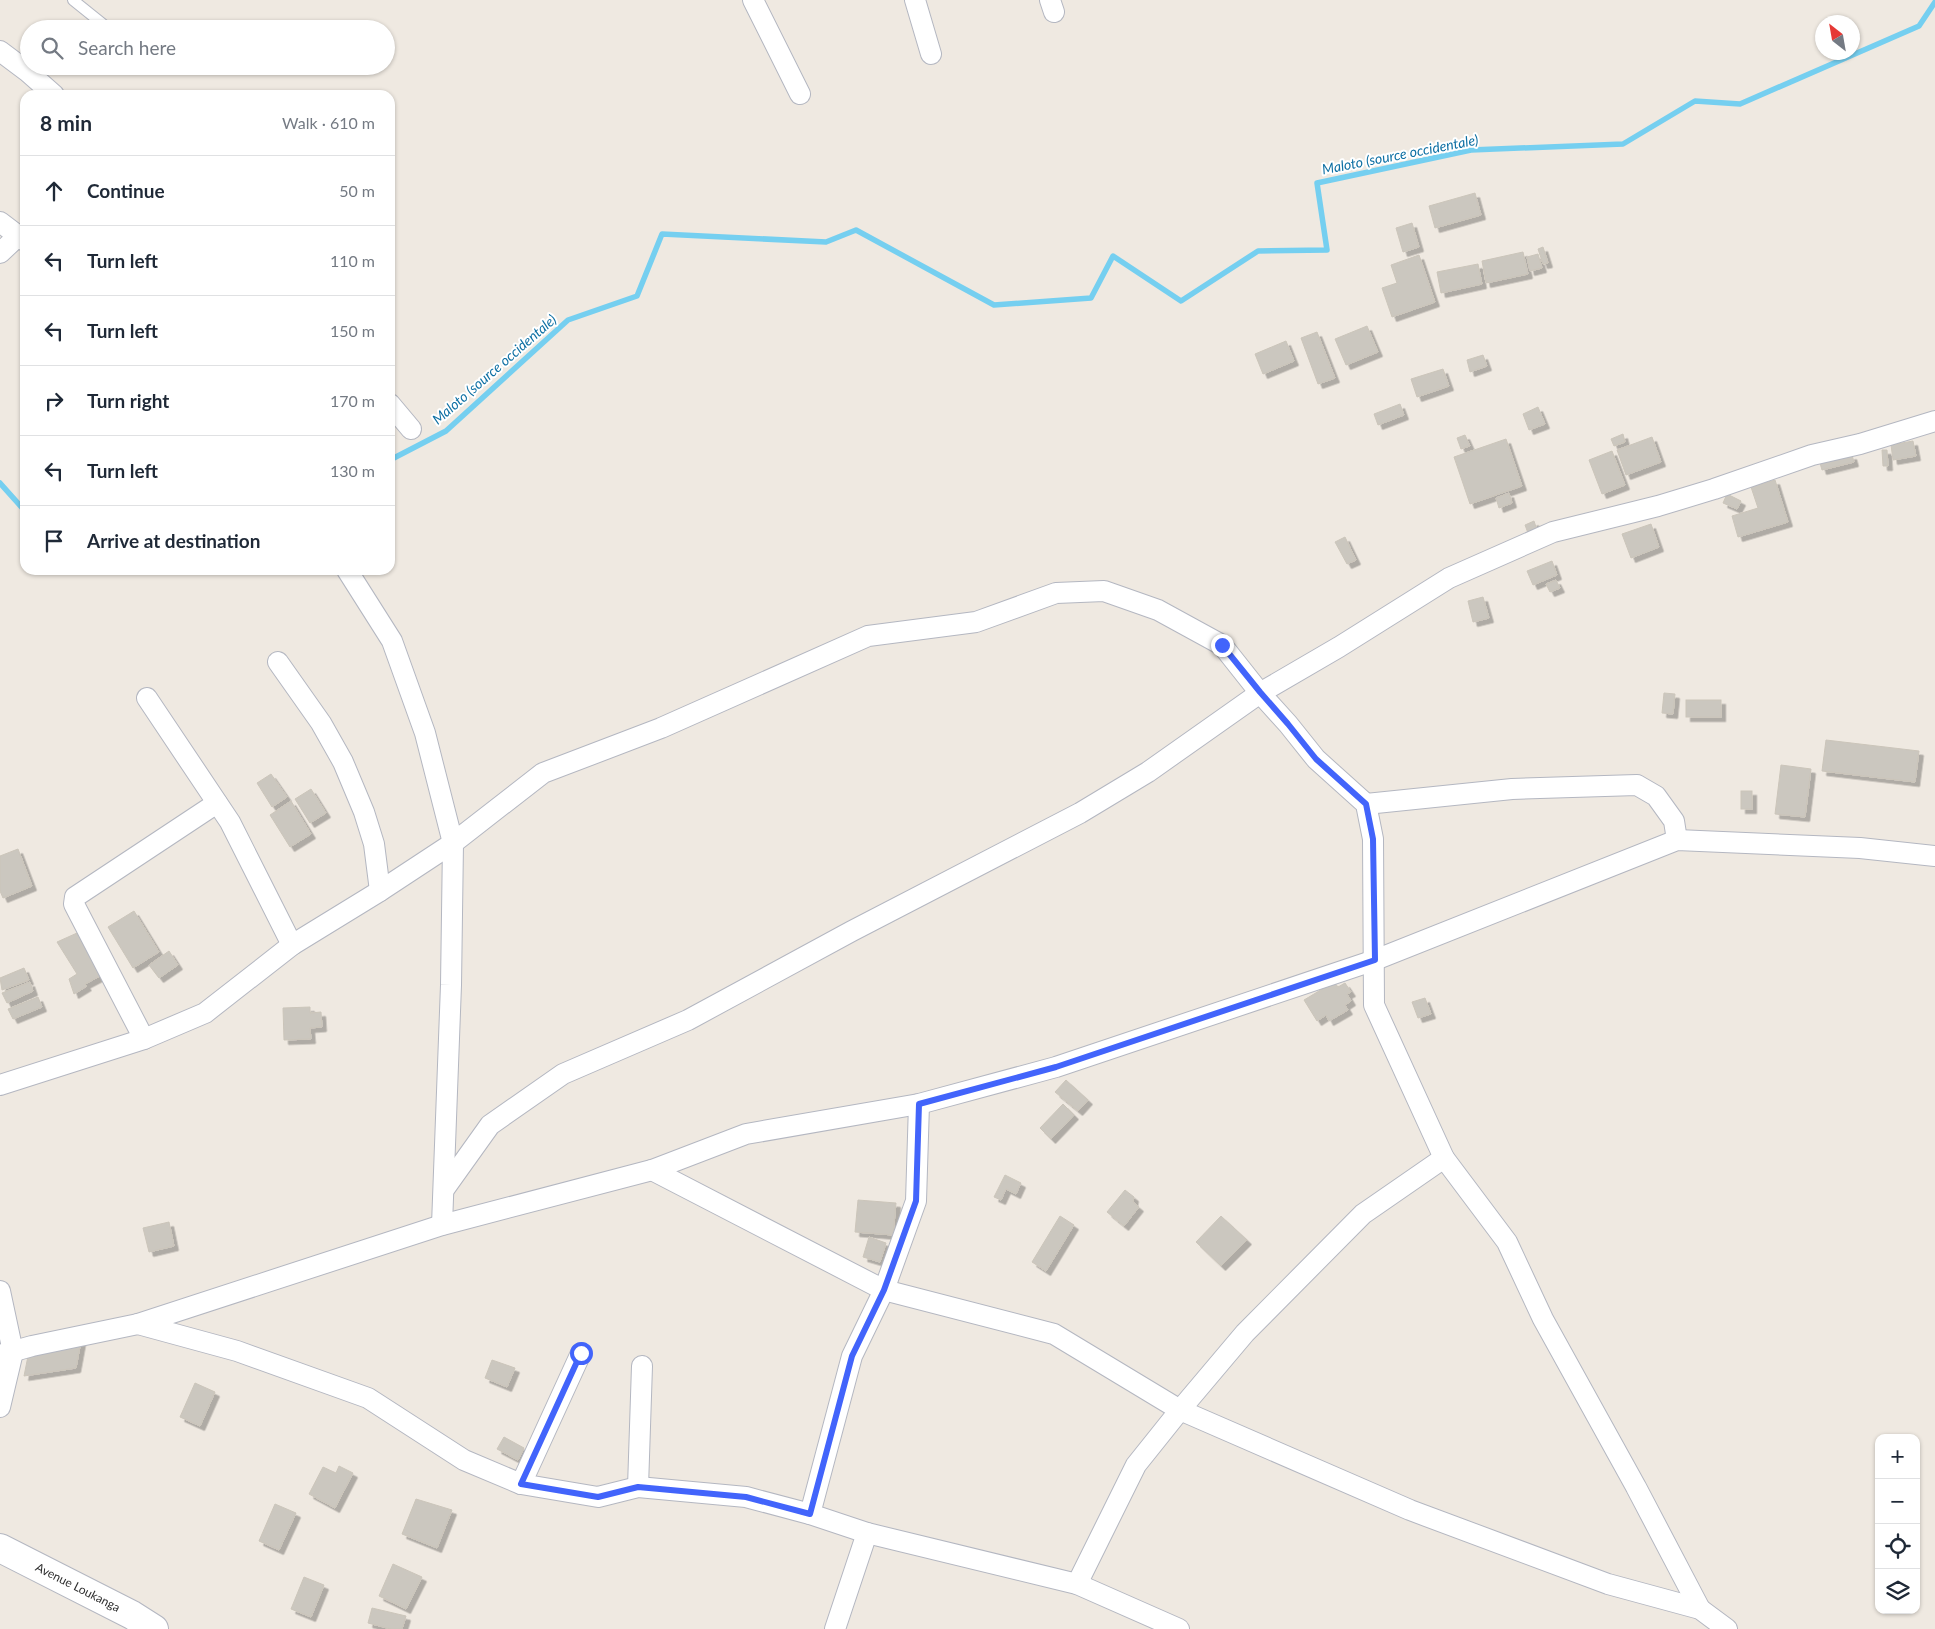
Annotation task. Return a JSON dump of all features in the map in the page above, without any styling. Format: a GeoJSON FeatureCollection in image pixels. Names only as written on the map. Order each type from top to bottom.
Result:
{"type":"FeatureCollection","features":[{"type":"Feature","properties":{"kind":"main road","name":"Avenue Loukanga"},"geometry":{"type":"LineString","coordinates":[[0,1548],[132,1615],[154,1629]]}},
{"type":"Feature","properties":{"kind":"street"},"geometry":{"type":"LineString","coordinates":[[753,0],[800,94]]}},
{"type":"Feature","properties":{"kind":"street"},"geometry":{"type":"LineString","coordinates":[[914,0],[931,54]]}},
{"type":"Feature","properties":{"kind":"street"},"geometry":{"type":"LineString","coordinates":[[0,51],[20,66]]}},
{"type":"Feature","properties":{"kind":"street"},"geometry":{"type":"LineString","coordinates":[[31,75],[48,90]]}},
{"type":"Feature","properties":{"kind":"street"},"geometry":{"type":"LineString","coordinates":[[0,222],[20,238]]}},
{"type":"Feature","properties":{"kind":"street"},"geometry":{"type":"LineString","coordinates":[[0,253],[20,240]]}},
{"type":"Feature","properties":{"kind":"street"},"geometry":{"type":"LineString","coordinates":[[395,410],[411,429]]}},
{"type":"Feature","properties":{"kind":"street"},"geometry":{"type":"LineString","coordinates":[[445,1188],[490,1124],[563,1074],[688,1020],[1080,813],[1148,772],[1260,692],[1339,647],[1449,578],[1553,532],[1658,506],[1812,455],[1860,444],[1935,421]]}},
{"type":"Feature","properties":{"kind":"street"},"geometry":{"type":"LineString","coordinates":[[350,575],[392,641],[425,733],[453,843],[451,985],[445,1188],[442,1225]]}},
{"type":"Feature","properties":{"kind":"street"},"geometry":{"type":"LineString","coordinates":[[0,1086],[144,1039],[205,1013],[292,945],[453,843],[542,773],[661,728],[868,636],[976,622],[1056,593],[1104,591],[1158,610],[1222,645],[1316,759],[1366,804],[1373,839],[1374,1005],[1444,1158],[1507,1242],[1543,1319],[1636,1487],[1700,1609]]}},
{"type":"Feature","properties":{"kind":"street"},"geometry":{"type":"LineString","coordinates":[[278,662],[321,723],[344,762],[364,812],[374,844],[380,891]]}},
{"type":"Feature","properties":{"kind":"street"},"geometry":{"type":"LineString","coordinates":[[147,698],[230,822],[292,945]]}},
{"type":"Feature","properties":{"kind":"street"},"geometry":{"type":"LineString","coordinates":[[1366,804],[1512,789],[1637,785],[1656,796],[1661,802],[1674,821],[1677,840]]}},
{"type":"Feature","properties":{"kind":"street"},"geometry":{"type":"LineString","coordinates":[[144,1039],[74,904],[75,897],[217,803]]}},
{"type":"Feature","properties":{"kind":"street"},"geometry":{"type":"LineString","coordinates":[[6,1354],[32,1346],[138,1324],[442,1225],[652,1170],[746,1134],[919,1104],[1056,1067],[1375,960],[1677,840],[1860,848],[1935,856]]}},
{"type":"Feature","properties":{"kind":"street"},"geometry":{"type":"LineString","coordinates":[[810,1514],[852,1356],[884,1290],[916,1201],[919,1104]]}},
{"type":"Feature","properties":{"kind":"street"},"geometry":{"type":"LineString","coordinates":[[1077,1584],[1136,1465],[1245,1333],[1363,1214],[1444,1158]]}},
{"type":"Feature","properties":{"kind":"street"},"geometry":{"type":"LineString","coordinates":[[652,1170],[884,1290],[1054,1334],[1180,1410],[1410,1510],[1608,1584],[1700,1609],[1727,1629]]}},
{"type":"Feature","properties":{"kind":"street"},"geometry":{"type":"LineString","coordinates":[[0,1291],[6,1354],[0,1407]]}},
{"type":"Feature","properties":{"kind":"street"},"geometry":{"type":"LineString","coordinates":[[138,1324],[238,1351],[368,1398],[464,1460],[521,1484],[598,1497],[638,1487],[746,1497],[810,1514],[867,1533],[1077,1584],[1178,1629]]}},
{"type":"Feature","properties":{"kind":"street"},"geometry":{"type":"LineString","coordinates":[[521,1484],[581,1353]]}},
{"type":"Feature","properties":{"kind":"street"},"geometry":{"type":"LineString","coordinates":[[638,1487],[642,1366]]}},
{"type":"Feature","properties":{"kind":"street"},"geometry":{"type":"LineString","coordinates":[[835,1629],[867,1533]]}},
{"type":"Feature","properties":{"kind":"lane"},"geometry":{"type":"LineString","coordinates":[[73,0],[98,20]]}},
{"type":"Feature","properties":{"kind":"building"},"geometry":{"type":"Polygon","coordinates":[[[1475,193],[1481,215],[1435,228],[1429,206],[1475,193]]]}},
{"type":"Feature","properties":{"kind":"building"},"geometry":{"type":"Polygon","coordinates":[[[1412,223],[1419,247],[1403,252],[1396,228],[1412,223]]]}},
{"type":"Feature","properties":{"kind":"building"},"geometry":{"type":"Polygon","coordinates":[[[1543,247],[1548,263],[1543,264],[1538,249],[1543,247]]]}},
{"type":"Feature","properties":{"kind":"building"},"geometry":{"type":"Polygon","coordinates":[[[1523,252],[1528,274],[1486,283],[1482,261],[1523,252]]]}},
{"type":"Feature","properties":{"kind":"building"},"geometry":{"type":"Polygon","coordinates":[[[1538,254],[1542,268],[1530,271],[1527,257],[1538,254]]]}},
{"type":"Feature","properties":{"kind":"building"},"geometry":{"type":"Polygon","coordinates":[[[1419,255],[1435,302],[1392,317],[1382,288],[1397,283],[1391,265],[1419,255]]]}},
{"type":"Feature","properties":{"kind":"building"},"geometry":{"type":"Polygon","coordinates":[[[1478,264],[1482,284],[1441,293],[1437,272],[1478,264]]]}},
{"type":"Feature","properties":{"kind":"building"},"geometry":{"type":"Polygon","coordinates":[[[1367,326],[1378,352],[1346,365],[1335,339],[1367,326]]]}},
{"type":"Feature","properties":{"kind":"building"},"geometry":{"type":"Polygon","coordinates":[[[1317,332],[1335,378],[1318,384],[1301,338],[1317,332]]]}},
{"type":"Feature","properties":{"kind":"building"},"geometry":{"type":"Polygon","coordinates":[[[1286,341],[1294,361],[1263,374],[1255,354],[1286,341]]]}},
{"type":"Feature","properties":{"kind":"building"},"geometry":{"type":"Polygon","coordinates":[[[1483,355],[1487,366],[1470,372],[1467,360],[1483,355]]]}},
{"type":"Feature","properties":{"kind":"building"},"geometry":{"type":"Polygon","coordinates":[[[1443,369],[1449,386],[1417,397],[1411,379],[1443,369]]]}},
{"type":"Feature","properties":{"kind":"building"},"geometry":{"type":"Polygon","coordinates":[[[1400,404],[1404,415],[1378,425],[1374,414],[1400,404]]]}},
{"type":"Feature","properties":{"kind":"building"},"geometry":{"type":"Polygon","coordinates":[[[1538,407],[1545,424],[1529,430],[1523,414],[1538,407]]]}},
{"type":"Feature","properties":{"kind":"building"},"geometry":{"type":"Polygon","coordinates":[[[1623,434],[1625,442],[1614,446],[1611,439],[1623,434]]]}},
{"type":"Feature","properties":{"kind":"building"},"geometry":{"type":"Polygon","coordinates":[[[1465,435],[1470,446],[1461,449],[1457,438],[1465,435]]]}},
{"type":"Feature","properties":{"kind":"building"},"geometry":{"type":"Polygon","coordinates":[[[1652,437],[1661,462],[1626,475],[1617,450],[1652,437]]]}},
{"type":"Feature","properties":{"kind":"building"},"geometry":{"type":"Polygon","coordinates":[[[1506,439],[1522,486],[1470,504],[1454,457],[1506,439]]]}},
{"type":"Feature","properties":{"kind":"building"},"geometry":{"type":"Polygon","coordinates":[[[1913,441],[1916,456],[1893,460],[1891,445],[1913,441]]]}},
{"type":"Feature","properties":{"kind":"building"},"geometry":{"type":"Polygon","coordinates":[[[1882,450],[1887,450],[1888,466],[1883,466],[1882,450]]]}},
{"type":"Feature","properties":{"kind":"building"},"geometry":{"type":"Polygon","coordinates":[[[1612,451],[1625,485],[1602,494],[1589,460],[1612,451]]]}},
{"type":"Feature","properties":{"kind":"building"},"geometry":{"type":"Polygon","coordinates":[[[1852,455],[1854,462],[1822,470],[1820,463],[1852,455]]]}},
{"type":"Feature","properties":{"kind":"building"},"geometry":{"type":"Polygon","coordinates":[[[1775,480],[1788,522],[1738,537],[1732,516],[1758,508],[1751,487],[1775,480]]]}},
{"type":"Feature","properties":{"kind":"building"},"geometry":{"type":"Polygon","coordinates":[[[1509,493],[1512,503],[1499,508],[1496,498],[1509,493]]]}},
{"type":"Feature","properties":{"kind":"building"},"geometry":{"type":"Polygon","coordinates":[[[1727,494],[1741,501],[1737,509],[1723,503],[1727,494]]]}},
{"type":"Feature","properties":{"kind":"building"},"geometry":{"type":"Polygon","coordinates":[[[1534,521],[1537,530],[1528,533],[1525,525],[1534,521]]]}},
{"type":"Feature","properties":{"kind":"building"},"geometry":{"type":"Polygon","coordinates":[[[1651,524],[1659,547],[1631,558],[1622,534],[1651,524]]]}},
{"type":"Feature","properties":{"kind":"building"},"geometry":{"type":"Polygon","coordinates":[[[1345,537],[1356,560],[1347,564],[1335,542],[1345,537]]]}},
{"type":"Feature","properties":{"kind":"building"},"geometry":{"type":"Polygon","coordinates":[[[1552,561],[1557,575],[1533,585],[1527,571],[1552,561]]]}},
{"type":"Feature","properties":{"kind":"building"},"geometry":{"type":"Polygon","coordinates":[[[1556,580],[1560,588],[1550,592],[1546,584],[1556,580]]]}},
{"type":"Feature","properties":{"kind":"building"},"geometry":{"type":"Polygon","coordinates":[[[1483,597],[1489,618],[1473,622],[1468,601],[1483,597]]]}},
{"type":"Feature","properties":{"kind":"building"},"geometry":{"type":"Polygon","coordinates":[[[1664,693],[1675,694],[1673,714],[1662,713],[1664,693]]]}},
{"type":"Feature","properties":{"kind":"building"},"geometry":{"type":"Polygon","coordinates":[[[1686,700],[1721,700],[1721,717],[1686,717],[1686,700]]]}},
{"type":"Feature","properties":{"kind":"building"},"geometry":{"type":"Polygon","coordinates":[[[1826,740],[1919,751],[1915,782],[1822,771],[1826,740]]]}},
{"type":"Feature","properties":{"kind":"building"},"geometry":{"type":"Polygon","coordinates":[[[1781,765],[1811,769],[1805,817],[1775,814],[1781,765]]]}},
{"type":"Feature","properties":{"kind":"building"},"geometry":{"type":"Polygon","coordinates":[[[271,774],[287,797],[272,807],[257,783],[271,774]]]}},
{"type":"Feature","properties":{"kind":"building"},"geometry":{"type":"Polygon","coordinates":[[[311,789],[326,813],[310,823],[295,799],[311,789]]]}},
{"type":"Feature","properties":{"kind":"building"},"geometry":{"type":"Polygon","coordinates":[[[1741,791],[1752,791],[1752,809],[1741,809],[1741,791]]]}},
{"type":"Feature","properties":{"kind":"building"},"geometry":{"type":"Polygon","coordinates":[[[291,801],[311,834],[290,847],[270,815],[291,801]]]}},
{"type":"Feature","properties":{"kind":"building"},"geometry":{"type":"Polygon","coordinates":[[[18,849],[32,886],[3,898],[0,891],[0,856],[18,849]]]}},
{"type":"Feature","properties":{"kind":"building"},"geometry":{"type":"Polygon","coordinates":[[[134,911],[159,952],[133,968],[108,927],[134,911]]]}},
{"type":"Feature","properties":{"kind":"building"},"geometry":{"type":"Polygon","coordinates":[[[77,933],[102,975],[85,984],[87,986],[74,994],[69,979],[77,974],[57,942],[77,933]]]}},
{"type":"Feature","properties":{"kind":"building"},"geometry":{"type":"Polygon","coordinates":[[[169,951],[178,965],[159,978],[149,965],[169,951]]]}},
{"type":"Feature","properties":{"kind":"building"},"geometry":{"type":"Polygon","coordinates":[[[24,968],[29,980],[2,990],[0,978],[24,968]]]}},
{"type":"Feature","properties":{"kind":"building"},"geometry":{"type":"Polygon","coordinates":[[[30,982],[33,991],[7,1003],[2,993],[30,982]]]}},
{"type":"Feature","properties":{"kind":"building"},"geometry":{"type":"Polygon","coordinates":[[[1334,982],[1338,987],[1345,983],[1351,992],[1347,994],[1351,1001],[1345,1005],[1348,1010],[1329,1021],[1326,1015],[1317,1021],[1304,1000],[1334,982]]]}},
{"type":"Feature","properties":{"kind":"building"},"geometry":{"type":"Polygon","coordinates":[[[38,997],[42,1007],[13,1019],[8,1009],[38,997]]]}},
{"type":"Feature","properties":{"kind":"building"},"geometry":{"type":"Polygon","coordinates":[[[1425,998],[1431,1014],[1418,1018],[1412,1002],[1425,998]]]}},
{"type":"Feature","properties":{"kind":"building"},"geometry":{"type":"Polygon","coordinates":[[[310,1007],[310,1013],[321,1012],[322,1027],[310,1028],[311,1039],[284,1040],[283,1008],[310,1007]]]}},
{"type":"Feature","properties":{"kind":"building"},"geometry":{"type":"Polygon","coordinates":[[[1066,1080],[1088,1100],[1078,1111],[1055,1092],[1066,1080]]]}},
{"type":"Feature","properties":{"kind":"building"},"geometry":{"type":"Polygon","coordinates":[[[1063,1104],[1074,1115],[1051,1139],[1040,1128],[1063,1104]]]}},
{"type":"Feature","properties":{"kind":"building"},"geometry":{"type":"Polygon","coordinates":[[[1005,1175],[1021,1183],[1016,1194],[1006,1189],[1001,1200],[994,1197],[1005,1175]]]}},
{"type":"Feature","properties":{"kind":"building"},"geometry":{"type":"Polygon","coordinates":[[[1125,1190],[1134,1197],[1133,1202],[1139,1207],[1124,1226],[1107,1212],[1125,1190]]]}},
{"type":"Feature","properties":{"kind":"building"},"geometry":{"type":"Polygon","coordinates":[[[858,1200],[896,1203],[893,1235],[855,1232],[858,1200]]]}},
{"type":"Feature","properties":{"kind":"building"},"geometry":{"type":"Polygon","coordinates":[[[1060,1216],[1074,1225],[1046,1271],[1032,1262],[1060,1216]]]}},
{"type":"Feature","properties":{"kind":"building"},"geometry":{"type":"Polygon","coordinates":[[[1221,1216],[1247,1240],[1221,1266],[1196,1242],[1221,1216]]]}},
{"type":"Feature","properties":{"kind":"building"},"geometry":{"type":"Polygon","coordinates":[[[169,1222],[174,1246],[149,1252],[143,1228],[169,1222]]]}},
{"type":"Feature","properties":{"kind":"building"},"geometry":{"type":"Polygon","coordinates":[[[869,1237],[886,1243],[880,1262],[863,1257],[869,1237]]]}},
{"type":"Feature","properties":{"kind":"building"},"geometry":{"type":"Polygon","coordinates":[[[81,1341],[76,1368],[24,1376],[29,1351],[81,1341]]]}},
{"type":"Feature","properties":{"kind":"building"},"geometry":{"type":"Polygon","coordinates":[[[492,1360],[515,1368],[507,1387],[485,1378],[492,1360]]]}},
{"type":"Feature","properties":{"kind":"building"},"geometry":{"type":"Polygon","coordinates":[[[195,1383],[215,1392],[200,1426],[180,1417],[195,1383]]]}},
{"type":"Feature","properties":{"kind":"building"},"geometry":{"type":"Polygon","coordinates":[[[504,1437],[524,1448],[518,1460],[497,1449],[504,1437]]]}},
{"type":"Feature","properties":{"kind":"building"},"geometry":{"type":"Polygon","coordinates":[[[339,1466],[353,1473],[335,1508],[309,1494],[323,1467],[336,1473],[339,1466]]]}},
{"type":"Feature","properties":{"kind":"building"},"geometry":{"type":"Polygon","coordinates":[[[416,1499],[452,1510],[437,1548],[402,1534],[416,1499]]]}},
{"type":"Feature","properties":{"kind":"building"},"geometry":{"type":"Polygon","coordinates":[[[275,1504],[296,1513],[279,1550],[259,1541],[275,1504]]]}},
{"type":"Feature","properties":{"kind":"building"},"geometry":{"type":"Polygon","coordinates":[[[393,1564],[422,1577],[406,1609],[379,1596],[393,1564]]]}},
{"type":"Feature","properties":{"kind":"building"},"geometry":{"type":"Polygon","coordinates":[[[304,1577],[324,1585],[311,1617],[291,1609],[304,1577]]]}},
{"type":"Feature","properties":{"kind":"building"},"geometry":{"type":"Polygon","coordinates":[[[372,1608],[406,1616],[402,1629],[391,1629],[368,1623],[372,1608]]]}},
{"type":"Feature","properties":{"kind":"waterway","name":"Maloto (source occidentale)"},"geometry":{"type":"LineString","coordinates":[[395,457],[446,431],[568,320],[637,296],[662,234],[826,242],[856,230],[994,305],[1091,298],[1113,256],[1181,301],[1258,251],[1327,250],[1317,183],[1471,150],[1623,144],[1695,101],[1740,104],[1919,26],[1935,2]]}},
{"type":"Feature","properties":{"kind":"waterway","name":"Maloto (source occidentale)"},"geometry":{"type":"LineString","coordinates":[[0,483],[20,505]]}},
{"type":"Feature","properties":{"kind":"route"},"geometry":{"type":"LineString","coordinates":[[581,1353],[521,1484],[598,1497],[638,1487],[746,1497],[810,1514],[852,1356],[884,1290],[916,1201],[919,1104],[1056,1067],[1375,960],[1373,839],[1366,804],[1316,759],[1222,645]]}}]}
